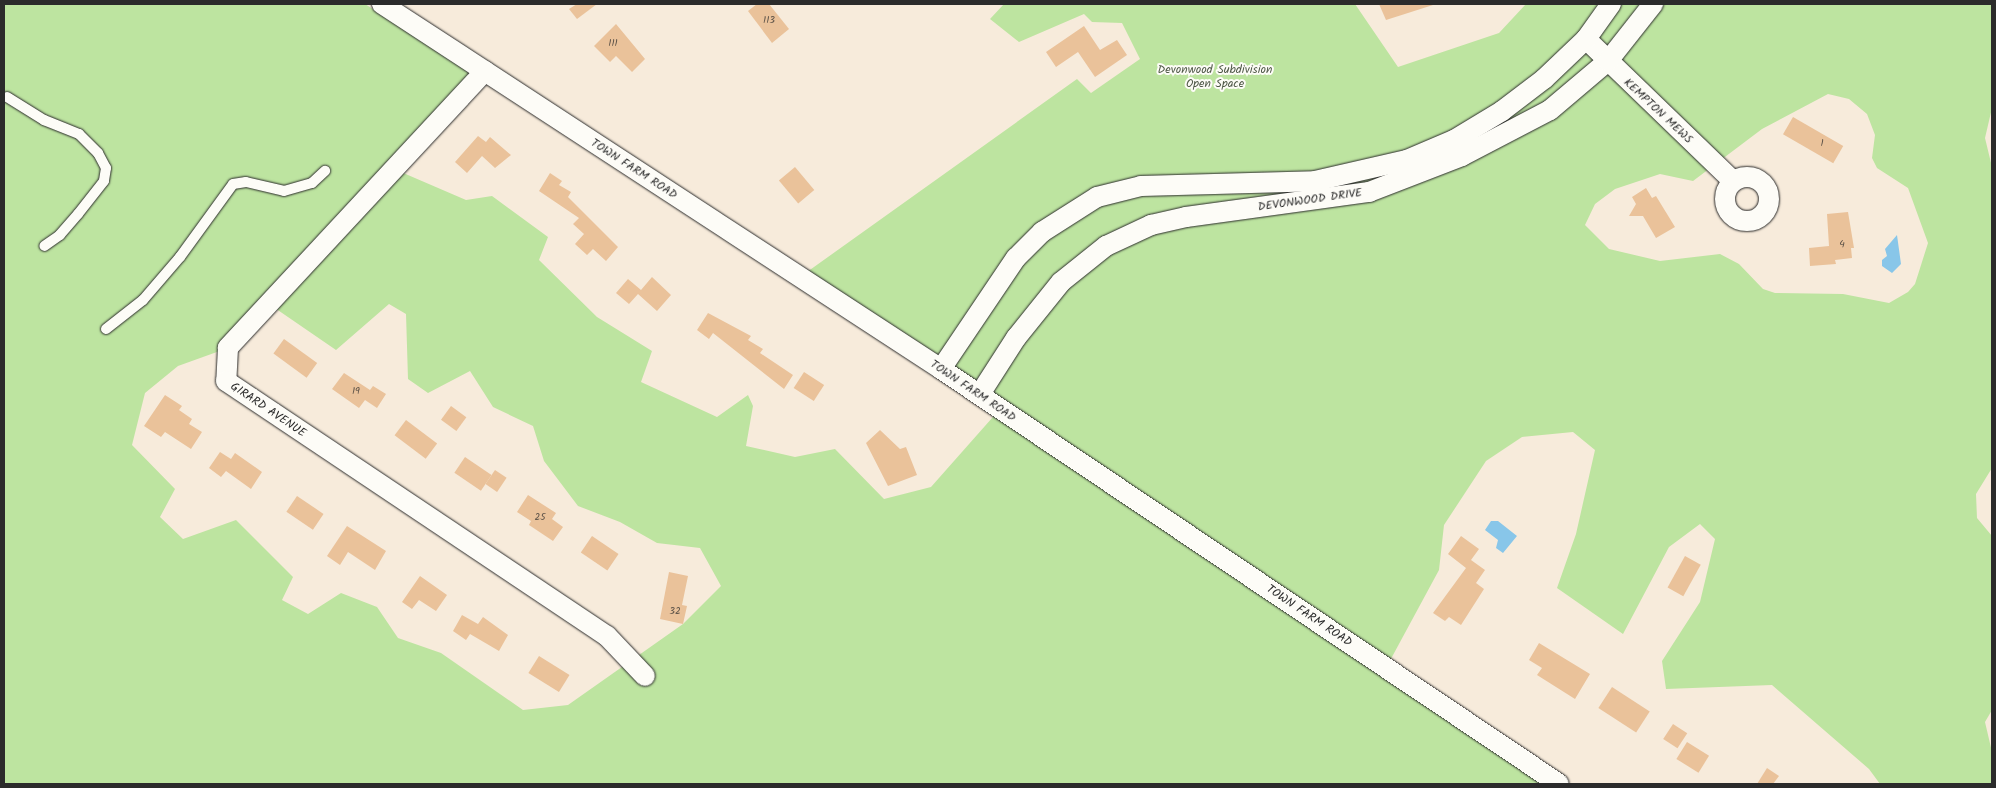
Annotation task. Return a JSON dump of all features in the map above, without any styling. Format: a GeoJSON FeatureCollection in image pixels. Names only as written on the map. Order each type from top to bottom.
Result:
{"type":"FeatureCollection","features":[{"type":"Feature","properties":{"kind":"street","name":"TOWN FARM ROAD"},"geometry":{"type":"LineString","coordinates":[[382,4],[980,394],[1559,784]]}},
{"type":"Feature","properties":{"kind":"street","name":"DEVONWOOD DRIVE"},"geometry":{"type":"LineString","coordinates":[[941,369],[1016,258],[1042,232],[1097,197],[1141,186],[1315,181],[1407,160],[1454,140],[1502,111],[1544,79],[1586,39],[1611,4]]}},
{"type":"Feature","properties":{"kind":"street","name":"DEVONWOOD DRIVE"},"geometry":{"type":"LineString","coordinates":[[980,394],[1016,338],[1061,282],[1106,246],[1151,226],[1186,217],[1368,192],[1462,156],[1550,110],[1608,60],[1653,4]]}},
{"type":"Feature","properties":{"kind":"street","name":"KEMPTON MEWS"},"geometry":{"type":"LineString","coordinates":[[1586,39],[1733,181]]}},
{"type":"Feature","properties":{"kind":"street","name":"GIRARD AVENUE"},"geometry":{"type":"LineString","coordinates":[[485,71],[228,348],[226,382],[608,636],[644,676]]}},
{"type":"Feature","properties":{"kind":"lane"},"geometry":{"type":"LineString","coordinates":[[7,96],[44,120],[79,134],[98,153],[106,168],[104,180],[78,214],[60,235],[44,246]]}},
{"type":"Feature","properties":{"kind":"lane"},"geometry":{"type":"LineString","coordinates":[[106,329],[143,300],[180,258],[233,184],[246,182],[284,191],[312,183],[325,171]]}},
{"type":"Feature","properties":{"kind":"green space","name":"Devonwood Subdivision Open Space"},"geometry":{"type":"Polygon","coordinates":[[[4,4],[365,4],[463,67],[485,71],[394,169],[466,200],[492,196],[548,237],[539,260],[597,317],[652,351],[641,382],[717,417],[748,395],[753,406],[746,446],[795,457],[835,449],[884,499],[931,487],[1000,409],[800,277],[1077,79],[1091,93],[1140,59],[1122,23],[1092,22],[1084,14],[1019,42],[990,19],[1004,4],[1355,4],[1398,67],[1499,33],[1526,4],[1992,4],[1992,108],[1985,138],[1992,167],[1992,468],[1976,494],[1977,518],[1992,536],[1992,710],[1985,722],[1992,752],[1992,783],[1880,784],[1869,769],[1772,685],[1666,689],[1662,661],[1700,602],[1715,539],[1700,524],[1669,547],[1623,634],[1557,588],[1576,534],[1595,450],[1573,432],[1522,437],[1486,461],[1444,525],[1439,570],[1386,668],[1559,784],[4,784],[4,4]],[[1828,94],[1762,129],[1693,181],[1660,174],[1615,189],[1595,204],[1585,225],[1609,249],[1660,261],[1720,254],[1739,264],[1763,289],[1775,293],[1843,294],[1889,303],[1908,292],[1915,284],[1928,243],[1908,188],[1877,168],[1872,158],[1875,135],[1867,114],[1849,99],[1828,94]],[[269,304],[228,348],[178,366],[145,393],[132,445],[175,489],[160,517],[183,539],[236,520],[293,577],[282,600],[308,614],[341,593],[377,607],[398,638],[441,653],[523,710],[568,705],[683,624],[721,586],[700,548],[657,543],[620,522],[578,506],[544,461],[533,426],[493,407],[470,371],[428,393],[408,379],[406,314],[389,304],[336,350],[269,304]]]}},
{"type":"Feature","properties":{"kind":"water"},"geometry":{"type":"Polygon","coordinates":[[[1897,235],[1901,264],[1892,273],[1882,266],[1882,260],[1887,256],[1885,249],[1897,235]]]}},
{"type":"Feature","properties":{"kind":"water"},"geometry":{"type":"Polygon","coordinates":[[[1491,521],[1498,521],[1517,536],[1503,553],[1496,548],[1498,540],[1485,530],[1491,521]]]}},
{"type":"Feature","properties":{"kind":"building"},"geometry":{"type":"Polygon","coordinates":[[[577,4],[597,4],[577,19],[569,9],[577,4]]]}},
{"type":"Feature","properties":{"kind":"building"},"geometry":{"type":"Polygon","coordinates":[[[757,4],[769,4],[789,29],[772,43],[748,11],[757,4]]]}},
{"type":"Feature","properties":{"kind":"building"},"geometry":{"type":"Polygon","coordinates":[[[1379,4],[1433,4],[1433,5],[1386,20],[1379,4]]]}},
{"type":"Feature","properties":{"kind":"building"},"geometry":{"type":"Polygon","coordinates":[[[616,24],[645,59],[632,72],[616,56],[610,62],[594,46],[616,24]]]}},
{"type":"Feature","properties":{"kind":"building"},"geometry":{"type":"Polygon","coordinates":[[[1084,26],[1100,50],[1117,40],[1127,55],[1095,77],[1078,52],[1056,67],[1046,52],[1084,26]]]}},
{"type":"Feature","properties":{"kind":"building"},"geometry":{"type":"Polygon","coordinates":[[[1793,117],[1843,146],[1833,163],[1783,134],[1793,117]]]}},
{"type":"Feature","properties":{"kind":"building"},"geometry":{"type":"Polygon","coordinates":[[[478,136],[486,142],[490,137],[511,155],[495,168],[482,156],[467,173],[455,162],[478,136]]]}},
{"type":"Feature","properties":{"kind":"building"},"geometry":{"type":"Polygon","coordinates":[[[795,167],[814,190],[798,203],[779,180],[795,167]]]}},
{"type":"Feature","properties":{"kind":"building"},"geometry":{"type":"Polygon","coordinates":[[[550,173],[562,181],[559,185],[571,192],[568,197],[618,247],[606,261],[593,249],[587,255],[575,244],[584,234],[573,224],[579,218],[539,191],[550,173]]]}},
{"type":"Feature","properties":{"kind":"building"},"geometry":{"type":"Polygon","coordinates":[[[1646,188],[1652,198],[1656,196],[1675,227],[1656,238],[1643,216],[1629,216],[1636,204],[1632,197],[1646,188]]]}},
{"type":"Feature","properties":{"kind":"building"},"geometry":{"type":"Polygon","coordinates":[[[1848,212],[1854,248],[1851,248],[1852,258],[1835,260],[1836,264],[1810,266],[1809,248],[1829,246],[1827,214],[1848,212]]]}},
{"type":"Feature","properties":{"kind":"building"},"geometry":{"type":"Polygon","coordinates":[[[652,277],[671,295],[657,311],[638,294],[629,304],[616,293],[628,279],[641,290],[652,277]]]}},
{"type":"Feature","properties":{"kind":"building"},"geometry":{"type":"Polygon","coordinates":[[[708,313],[751,336],[748,340],[763,349],[760,353],[793,375],[784,389],[713,333],[709,339],[697,330],[708,313]]]}},
{"type":"Feature","properties":{"kind":"building"},"geometry":{"type":"Polygon","coordinates":[[[284,339],[317,363],[307,378],[273,354],[284,339]]]}},
{"type":"Feature","properties":{"kind":"building"},"geometry":{"type":"Polygon","coordinates":[[[804,372],[824,385],[814,401],[794,388],[804,372]]]}},
{"type":"Feature","properties":{"kind":"building"},"geometry":{"type":"Polygon","coordinates":[[[344,373],[370,390],[373,386],[386,394],[377,408],[365,400],[359,408],[332,389],[344,373]]]}},
{"type":"Feature","properties":{"kind":"building"},"geometry":{"type":"Polygon","coordinates":[[[165,395],[182,406],[179,410],[192,419],[189,424],[202,432],[191,449],[165,432],[161,437],[144,426],[165,395]]]}},
{"type":"Feature","properties":{"kind":"building"},"geometry":{"type":"Polygon","coordinates":[[[451,406],[466,417],[456,431],[441,420],[451,406]]]}},
{"type":"Feature","properties":{"kind":"building"},"geometry":{"type":"Polygon","coordinates":[[[406,420],[437,443],[426,459],[395,435],[406,420]]]}},
{"type":"Feature","properties":{"kind":"building"},"geometry":{"type":"Polygon","coordinates":[[[880,430],[900,449],[906,447],[917,475],[888,486],[866,443],[880,430]]]}},
{"type":"Feature","properties":{"kind":"building"},"geometry":{"type":"Polygon","coordinates":[[[220,452],[231,459],[235,453],[262,472],[251,489],[226,471],[221,477],[209,468],[220,452]]]}},
{"type":"Feature","properties":{"kind":"building"},"geometry":{"type":"Polygon","coordinates":[[[465,457],[492,475],[481,491],[454,473],[465,457]]]}},
{"type":"Feature","properties":{"kind":"building"},"geometry":{"type":"Polygon","coordinates":[[[495,470],[507,478],[497,492],[485,484],[495,470]]]}},
{"type":"Feature","properties":{"kind":"building"},"geometry":{"type":"Polygon","coordinates":[[[528,495],[556,513],[552,519],[563,527],[553,541],[529,525],[531,521],[517,512],[528,495]]]}},
{"type":"Feature","properties":{"kind":"building"},"geometry":{"type":"Polygon","coordinates":[[[297,496],[324,514],[313,530],[286,512],[297,496]]]}},
{"type":"Feature","properties":{"kind":"building"},"geometry":{"type":"Polygon","coordinates":[[[347,526],[386,551],[375,570],[348,552],[340,565],[327,556],[347,526]]]}},
{"type":"Feature","properties":{"kind":"building"},"geometry":{"type":"Polygon","coordinates":[[[592,536],[619,554],[607,570],[581,553],[592,536]]]}},
{"type":"Feature","properties":{"kind":"building"},"geometry":{"type":"Polygon","coordinates":[[[1461,536],[1479,549],[1471,560],[1485,570],[1476,583],[1484,589],[1461,625],[1449,617],[1445,621],[1433,613],[1466,568],[1448,554],[1461,536]]]}},
{"type":"Feature","properties":{"kind":"building"},"geometry":{"type":"Polygon","coordinates":[[[1685,556],[1701,565],[1683,596],[1668,587],[1685,556]]]}},
{"type":"Feature","properties":{"kind":"building"},"geometry":{"type":"Polygon","coordinates":[[[669,572],[688,576],[682,605],[687,606],[683,624],[660,619],[669,572]]]}},
{"type":"Feature","properties":{"kind":"building"},"geometry":{"type":"Polygon","coordinates":[[[420,576],[447,595],[436,611],[419,600],[412,609],[402,602],[420,576]]]}},
{"type":"Feature","properties":{"kind":"building"},"geometry":{"type":"Polygon","coordinates":[[[462,615],[478,624],[483,617],[508,635],[499,651],[470,634],[466,640],[453,631],[462,615]]]}},
{"type":"Feature","properties":{"kind":"building"},"geometry":{"type":"Polygon","coordinates":[[[1539,643],[1590,674],[1575,699],[1537,675],[1542,668],[1529,660],[1539,643]]]}},
{"type":"Feature","properties":{"kind":"building"},"geometry":{"type":"Polygon","coordinates":[[[539,656],[570,675],[559,692],[528,673],[539,656]]]}},
{"type":"Feature","properties":{"kind":"building"},"geometry":{"type":"Polygon","coordinates":[[[1612,687],[1650,712],[1636,732],[1598,708],[1612,687]]]}},
{"type":"Feature","properties":{"kind":"building"},"geometry":{"type":"Polygon","coordinates":[[[1673,724],[1687,733],[1677,748],[1663,739],[1673,724]]]}},
{"type":"Feature","properties":{"kind":"building"},"geometry":{"type":"Polygon","coordinates":[[[1687,742],[1709,756],[1698,773],[1676,759],[1687,742]]]}},
{"type":"Feature","properties":{"kind":"building"},"geometry":{"type":"Polygon","coordinates":[[[1767,768],[1779,776],[1773,784],[1757,784],[1767,768]]]}}]}
